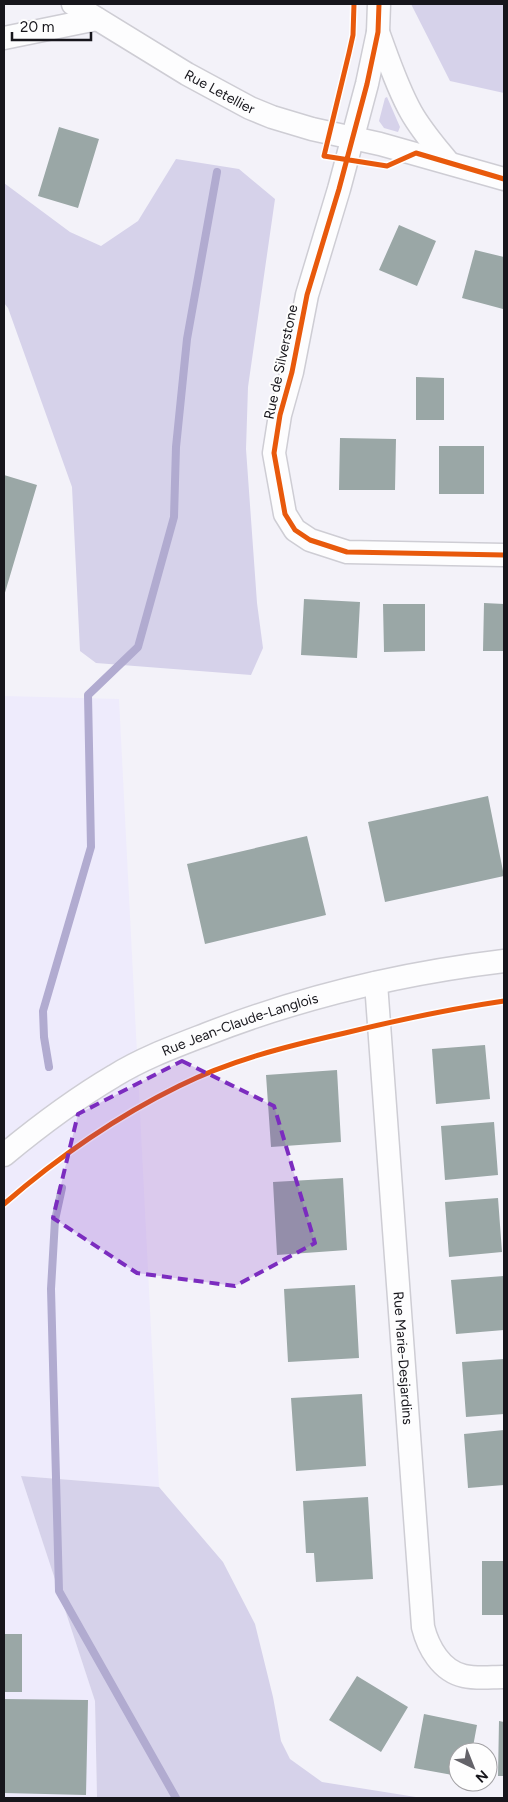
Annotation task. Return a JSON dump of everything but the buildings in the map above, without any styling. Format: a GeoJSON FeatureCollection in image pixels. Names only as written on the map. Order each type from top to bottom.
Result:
{"type":"FeatureCollection","features":[{"type":"Feature","properties":{"kind":"street","name":"Rue Letellier"},"geometry":{"type":"LineString","coordinates":[[73,4],[187,74],[250,108],[293,124],[353,137],[504,179]]}},
{"type":"Feature","properties":{"kind":"street"},"geometry":{"type":"LineString","coordinates":[[379,4],[378,32],[402,94],[428,138],[448,162]]}},
{"type":"Feature","properties":{"kind":"street"},"geometry":{"type":"LineString","coordinates":[[4,38],[97,19]]}},
{"type":"Feature","properties":{"kind":"street","name":"Rue de Silverstone"},"geometry":{"type":"LineString","coordinates":[[378,32],[353,137],[307,295],[292,372],[280,416],[274,453],[285,514],[295,530],[310,540],[346,552],[504,555]]}},
{"type":"Feature","properties":{"kind":"street","name":"Rue Jean-Claude-Langlois"},"geometry":{"type":"LineString","coordinates":[[4,1155],[36,1129],[115,1075],[172,1047],[238,1022],[324,996],[458,966],[504,961]]}},
{"type":"Feature","properties":{"kind":"street","name":"Rue Marie-Desjardins"},"geometry":{"type":"LineString","coordinates":[[376,983],[423,1627],[427,1641],[435,1655],[445,1666],[462,1676],[504,1678]]}},
{"type":"Feature","properties":{"kind":"highlighted area"},"geometry":{"type":"Polygon","coordinates":[[[182,1061],[274,1106],[315,1243],[235,1286],[137,1273],[53,1218],[78,1114],[182,1061]]]}},
{"type":"Feature","properties":{"kind":"shaded area"},"geometry":{"type":"Polygon","coordinates":[[[411,4],[504,4],[504,93],[450,81],[411,4]]]}},
{"type":"Feature","properties":{"kind":"shaded area"},"geometry":{"type":"Polygon","coordinates":[[[387,97],[400,127],[398,132],[384,128],[379,121],[385,98],[387,97]]]}},
{"type":"Feature","properties":{"kind":"shaded area"},"geometry":{"type":"Polygon","coordinates":[[[176,159],[239,169],[275,199],[248,387],[246,449],[257,603],[263,648],[251,675],[96,663],[80,651],[72,487],[8,308],[4,303],[4,183],[70,232],[101,246],[138,221],[176,159]]]}},
{"type":"Feature","properties":{"kind":"shaded area"},"geometry":{"type":"Polygon","coordinates":[[[4,696],[119,699],[159,1487],[21,1476],[95,1701],[97,1798],[4,1798],[4,696]]]}},
{"type":"Feature","properties":{"kind":"shaded area"},"geometry":{"type":"Polygon","coordinates":[[[21,1476],[159,1487],[223,1562],[255,1624],[273,1697],[281,1741],[290,1759],[322,1782],[422,1798],[97,1798],[95,1701],[21,1476]]]}},
{"type":"Feature","properties":{"kind":"waterway"},"geometry":{"type":"LineString","coordinates":[[49,1067],[44,1037],[43,1011],[91,847],[88,695],[138,647],[174,517],[176,447],[187,339],[217,172]]}},
{"type":"Feature","properties":{"kind":"waterway"},"geometry":{"type":"LineString","coordinates":[[62,1188],[55,1220],[51,1289],[59,1591],[176,1798]]}},
{"type":"Feature","properties":{"kind":"cycle path"},"geometry":{"type":"LineString","coordinates":[[354,4],[353,35],[324,156],[387,166],[416,153],[504,179]]}},
{"type":"Feature","properties":{"kind":"cycle path"},"geometry":{"type":"LineString","coordinates":[[379,4],[378,32],[367,84],[339,189],[307,295],[292,372],[280,415],[274,453],[285,514],[295,530],[310,540],[347,552],[504,555]]}},
{"type":"Feature","properties":{"kind":"cycle path"},"geometry":{"type":"LineString","coordinates":[[4,1204],[88,1139],[156,1098],[199,1077],[239,1061],[324,1038],[424,1015],[504,1001]]}}]}
